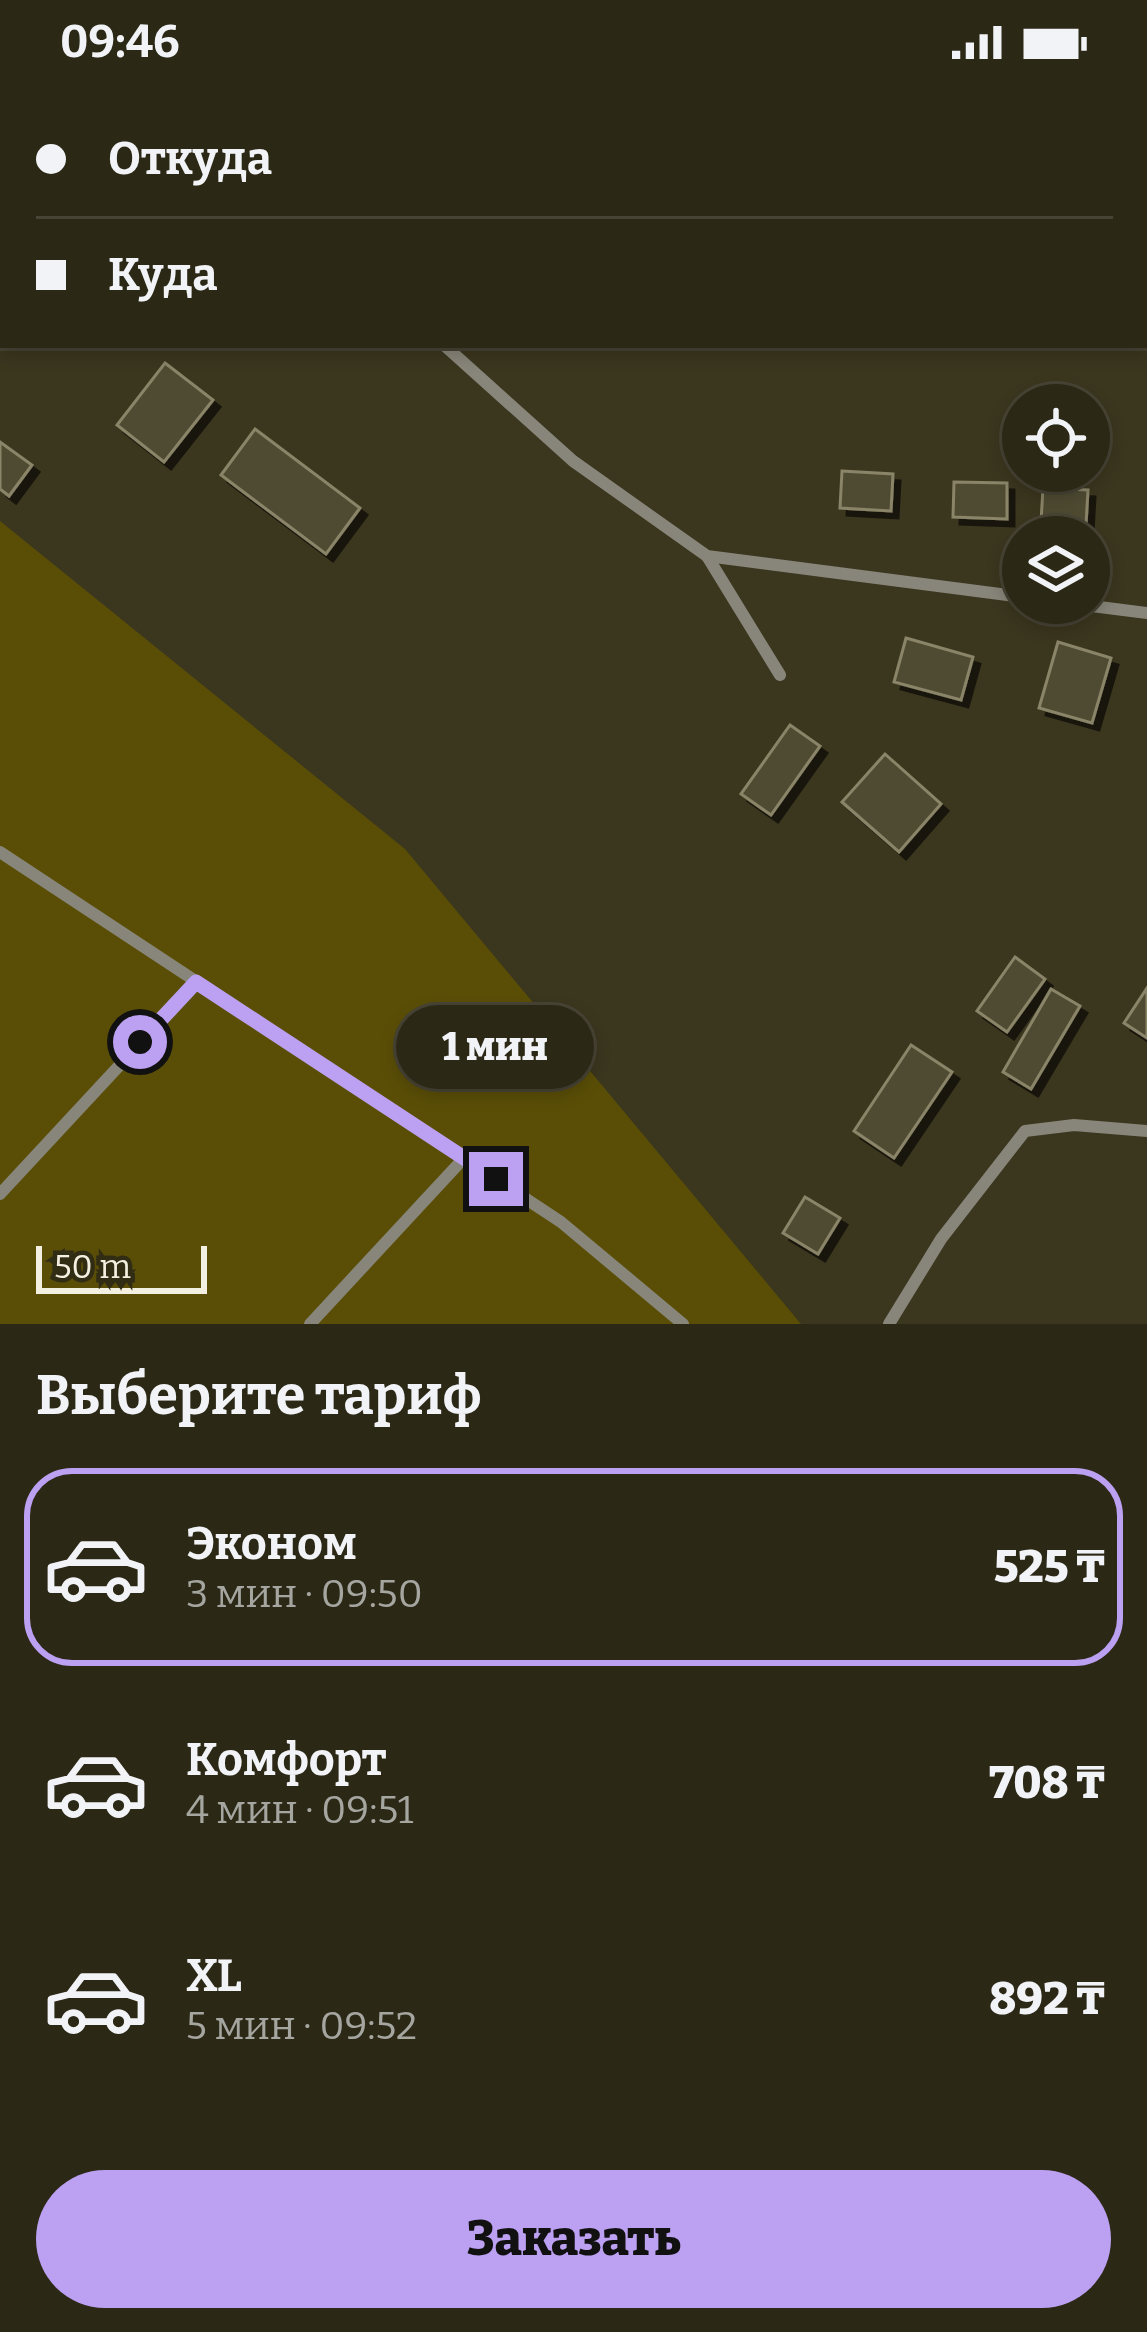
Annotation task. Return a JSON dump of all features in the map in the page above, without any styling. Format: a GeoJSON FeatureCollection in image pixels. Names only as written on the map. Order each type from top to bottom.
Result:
{"type":"FeatureCollection","features":[{"type":"Feature","properties":{"kind":"lane"},"geometry":{"type":"LineString","coordinates":[[447,348],[573,461],[707,556],[780,675]]}},
{"type":"Feature","properties":{"kind":"lane"},"geometry":{"type":"LineString","coordinates":[[707,556],[1002,594]]}},
{"type":"Feature","properties":{"kind":"lane"},"geometry":{"type":"LineString","coordinates":[[1110,608],[1147,613]]}},
{"type":"Feature","properties":{"kind":"lane"},"geometry":{"type":"LineString","coordinates":[[0,852],[561,1222],[683,1324]]}},
{"type":"Feature","properties":{"kind":"lane"},"geometry":{"type":"LineString","coordinates":[[0,1194],[196,982]]}},
{"type":"Feature","properties":{"kind":"lane"},"geometry":{"type":"LineString","coordinates":[[889,1324],[941,1239],[1025,1131],[1074,1125],[1147,1131]]}},
{"type":"Feature","properties":{"kind":"lane"},"geometry":{"type":"LineString","coordinates":[[310,1324],[464,1158]]}},
{"type":"Feature","properties":{"kind":"shaded area"},"geometry":{"type":"Polygon","coordinates":[[[0,521],[405,849],[801,1324],[0,1324],[0,521]]]}},
{"type":"Feature","properties":{"kind":"building"},"geometry":{"type":"Polygon","coordinates":[[[165,363],[213,400],[164,462],[117,425],[165,363]]]}},
{"type":"Feature","properties":{"kind":"building"},"geometry":{"type":"Polygon","coordinates":[[[255,429],[360,508],[326,554],[221,475],[255,429]]]}},
{"type":"Feature","properties":{"kind":"building"},"geometry":{"type":"Polygon","coordinates":[[[0,442],[32,465],[9,496],[0,489],[0,442]]]}},
{"type":"Feature","properties":{"kind":"building"},"geometry":{"type":"Polygon","coordinates":[[[842,471],[893,474],[891,511],[840,508],[842,471]]]}},
{"type":"Feature","properties":{"kind":"building"},"geometry":{"type":"Polygon","coordinates":[[[954,482],[1002,483],[1007,516],[953,517],[954,482]]]}},
{"type":"Feature","properties":{"kind":"building"},"geometry":{"type":"Polygon","coordinates":[[[1043,492],[1088,492],[1087,516],[1041,516],[1043,492]]]}},
{"type":"Feature","properties":{"kind":"building"},"geometry":{"type":"Polygon","coordinates":[[[906,638],[973,657],[961,700],[894,682],[906,638]]]}},
{"type":"Feature","properties":{"kind":"building"},"geometry":{"type":"Polygon","coordinates":[[[1058,642],[1111,658],[1092,723],[1039,708],[1058,642]]]}},
{"type":"Feature","properties":{"kind":"building"},"geometry":{"type":"Polygon","coordinates":[[[790,725],[820,746],[771,815],[741,794],[790,725]]]}},
{"type":"Feature","properties":{"kind":"building"},"geometry":{"type":"Polygon","coordinates":[[[885,754],[941,804],[899,852],[842,802],[885,754]]]}},
{"type":"Feature","properties":{"kind":"building"},"geometry":{"type":"Polygon","coordinates":[[[1015,957],[1045,979],[1007,1032],[977,1011],[1015,957]]]}},
{"type":"Feature","properties":{"kind":"building"},"geometry":{"type":"Polygon","coordinates":[[[1147,988],[1147,1038],[1124,1023],[1147,988]]]}},
{"type":"Feature","properties":{"kind":"building"},"geometry":{"type":"Polygon","coordinates":[[[1051,989],[1080,1006],[1031,1089],[1003,1072],[1051,989]]]}},
{"type":"Feature","properties":{"kind":"building"},"geometry":{"type":"Polygon","coordinates":[[[911,1045],[952,1072],[894,1158],[854,1131],[911,1045]]]}},
{"type":"Feature","properties":{"kind":"building"},"geometry":{"type":"Polygon","coordinates":[[[805,1197],[840,1218],[818,1254],[783,1233],[805,1197]]]}},
{"type":"Feature","properties":{"kind":"route"},"geometry":{"type":"LineString","coordinates":[[140,1042],[196,982],[496,1179]]}}]}
